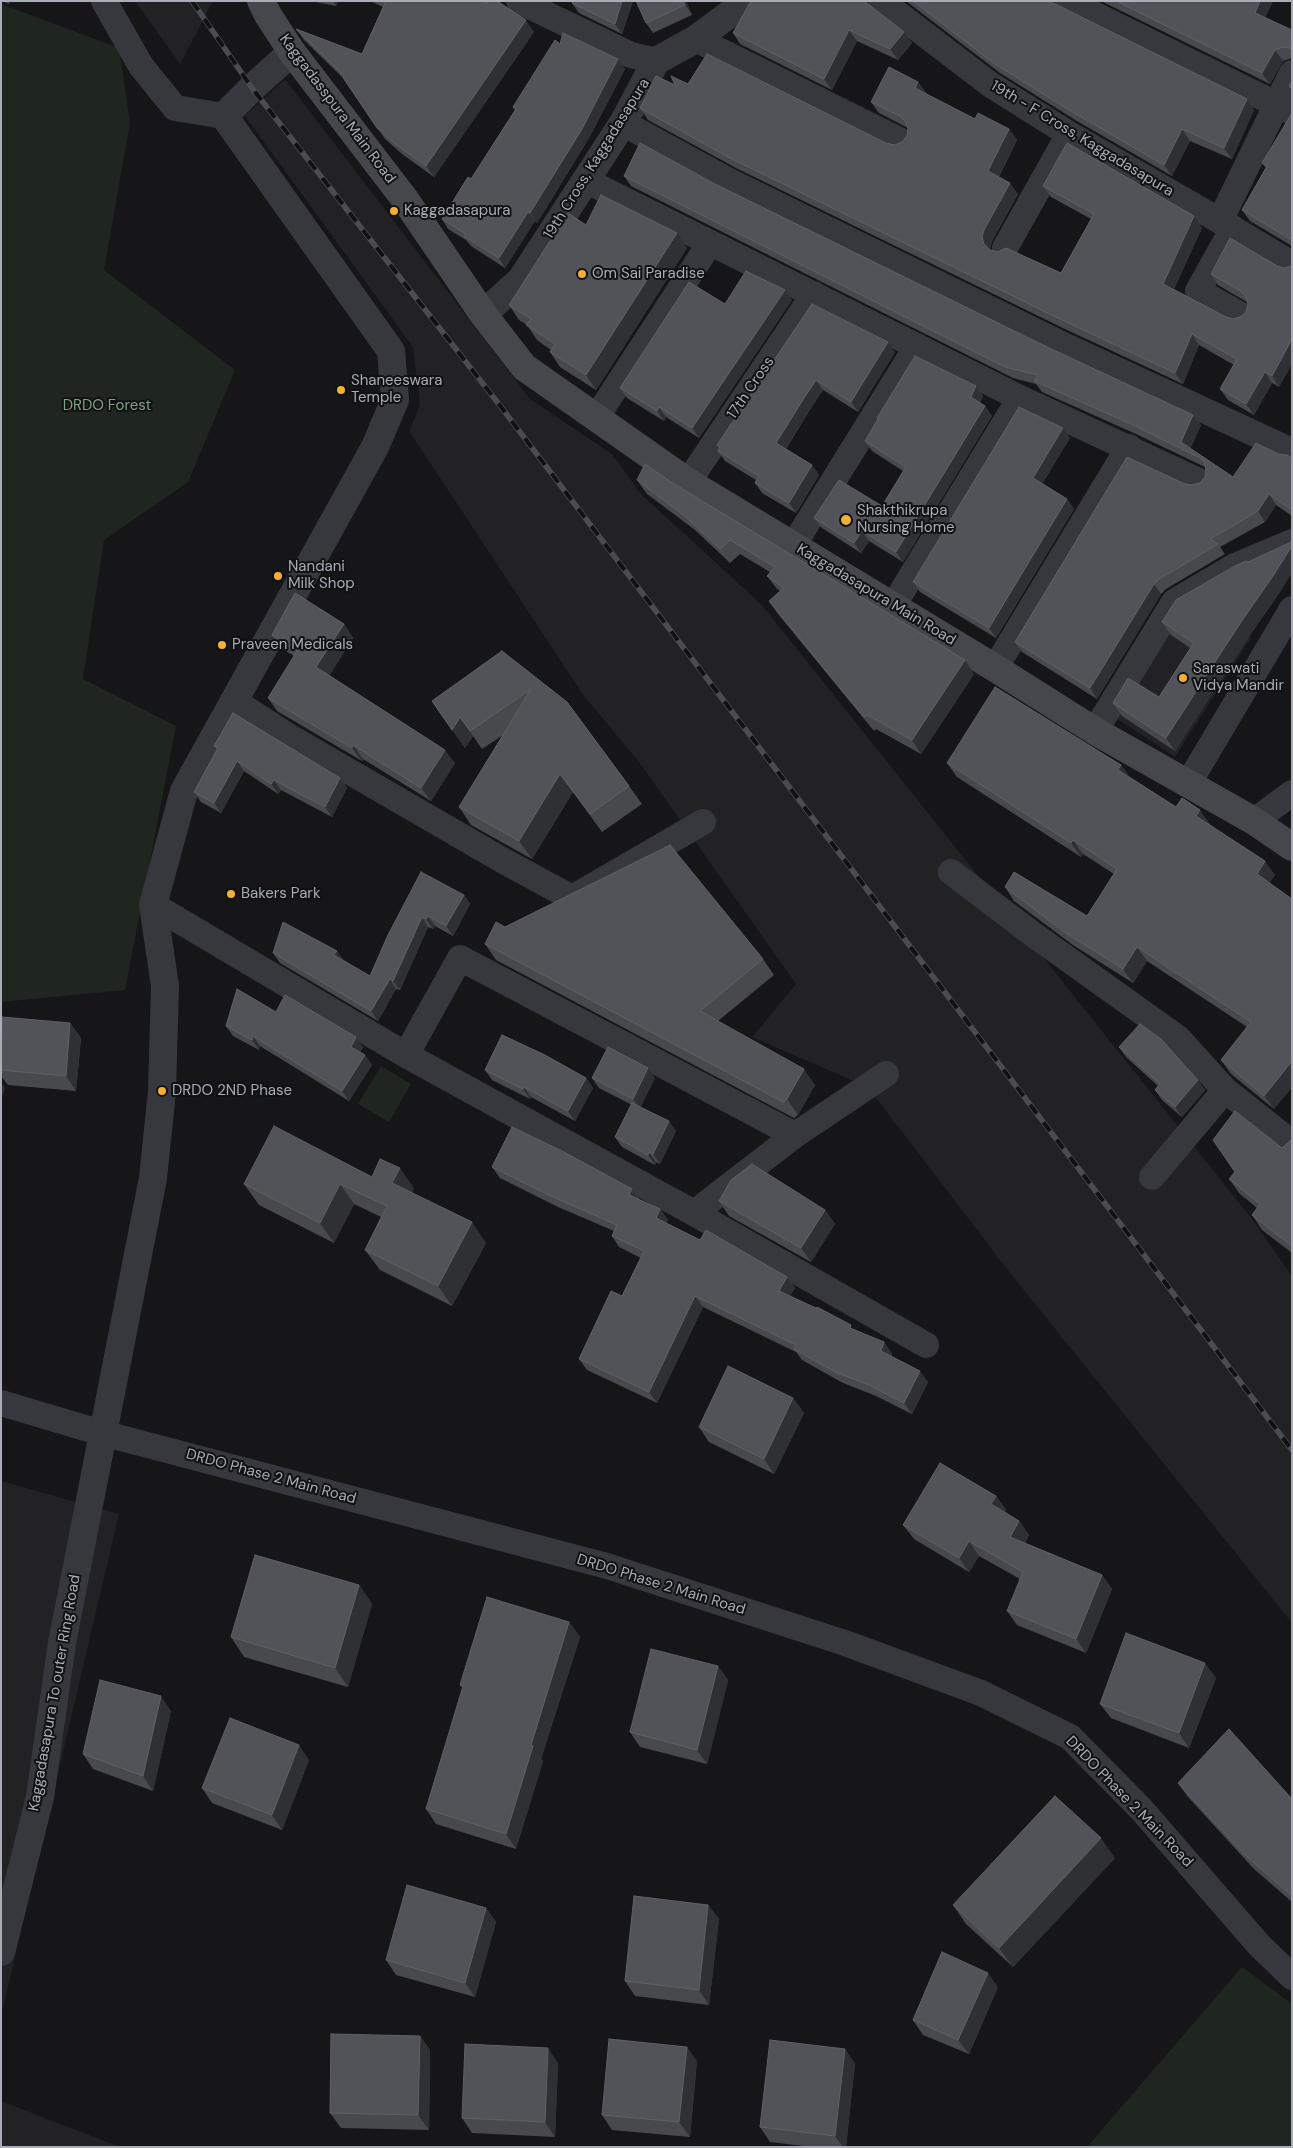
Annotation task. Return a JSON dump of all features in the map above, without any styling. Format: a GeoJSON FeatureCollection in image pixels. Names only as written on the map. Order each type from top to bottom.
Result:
{"type":"FeatureCollection","features":[{"type":"Feature","properties":{"kind":"main road","name":"Kaggadasspura Main Road"},"geometry":{"type":"LineString","coordinates":[[262,1],[268,16],[292,52],[404,198],[483,314]]}},
{"type":"Feature","properties":{"kind":"main road","name":"Kaggadasapura Main Road"},"geometry":{"type":"LineString","coordinates":[[483,314],[524,367],[688,482],[995,668],[1095,731],[1254,822],[1292,847]]}},
{"type":"Feature","properties":{"kind":"street"},"geometry":{"type":"LineString","coordinates":[[104,1],[141,66],[175,108],[224,116],[390,351],[395,400],[375,447],[184,791],[153,906],[406,1055],[694,1213],[926,1345]]}},
{"type":"Feature","properties":{"kind":"street"},"geometry":{"type":"LineString","coordinates":[[519,1],[631,55],[656,61]]}},
{"type":"Feature","properties":{"kind":"street","name":"19th Cross, Kaggadasapura"},"geometry":{"type":"LineString","coordinates":[[483,314],[521,280],[587,181],[623,122],[656,61],[696,39],[747,1]]}},
{"type":"Feature","properties":{"kind":"street","name":"19th - F Cross, Kaggadasapura"},"geometry":{"type":"LineString","coordinates":[[881,1],[991,85],[1069,134],[1227,224],[1292,264]]}},
{"type":"Feature","properties":{"kind":"street"},"geometry":{"type":"LineString","coordinates":[[1067,1],[1284,108]]}},
{"type":"Feature","properties":{"kind":"street"},"geometry":{"type":"LineString","coordinates":[[696,39],[901,141]]}},
{"type":"Feature","properties":{"kind":"street"},"geometry":{"type":"LineString","coordinates":[[224,116],[292,52]]}},
{"type":"Feature","properties":{"kind":"street"},"geometry":{"type":"LineString","coordinates":[[1242,314],[1198,290],[1227,224],[1284,108],[1292,73]]}},
{"type":"Feature","properties":{"kind":"street"},"geometry":{"type":"LineString","coordinates":[[623,122],[738,186],[1059,343],[1292,451]]}},
{"type":"Feature","properties":{"kind":"street"},"geometry":{"type":"LineString","coordinates":[[1005,248],[1069,134]]}},
{"type":"Feature","properties":{"kind":"street"},"geometry":{"type":"LineString","coordinates":[[587,181],[1020,398],[1130,447],[1198,481]]}},
{"type":"Feature","properties":{"kind":"street"},"geometry":{"type":"LineString","coordinates":[[596,418],[710,243]]}},
{"type":"Feature","properties":{"kind":"street","name":"17th Cross"},"geometry":{"type":"LineString","coordinates":[[688,482],[814,294]]}},
{"type":"Feature","properties":{"kind":"street"},"geometry":{"type":"LineString","coordinates":[[793,546],[917,346]]}},
{"type":"Feature","properties":{"kind":"street"},"geometry":{"type":"LineString","coordinates":[[893,606],[1020,398]]}},
{"type":"Feature","properties":{"kind":"street"},"geometry":{"type":"LineString","coordinates":[[995,668],[1130,447]]}},
{"type":"Feature","properties":{"kind":"street"},"geometry":{"type":"LineString","coordinates":[[1095,731],[1174,602],[1235,566],[1292,542]]}},
{"type":"Feature","properties":{"kind":"street"},"geometry":{"type":"LineString","coordinates":[[1188,784],[1292,610]]}},
{"type":"Feature","properties":{"kind":"street"},"geometry":{"type":"LineString","coordinates":[[234,701],[288,736],[493,855],[572,898],[703,822]]}},
{"type":"Feature","properties":{"kind":"street"},"geometry":{"type":"LineString","coordinates":[[1254,822],[1292,793]]}},
{"type":"Feature","properties":{"kind":"street"},"geometry":{"type":"LineString","coordinates":[[951,872],[1034,935],[1178,1038],[1225,1090],[1292,1143]]}},
{"type":"Feature","properties":{"kind":"street","name":"Kaggadasapura To outer Ring Road"},"geometry":{"type":"LineString","coordinates":[[1,1952],[40,1796],[62,1643],[153,1178],[162,1091],[165,986],[153,906]]}},
{"type":"Feature","properties":{"kind":"street"},"geometry":{"type":"LineString","coordinates":[[406,1055],[460,958],[794,1135]]}},
{"type":"Feature","properties":{"kind":"street"},"geometry":{"type":"LineString","coordinates":[[694,1213],[794,1135],[886,1074]]}},
{"type":"Feature","properties":{"kind":"street"},"geometry":{"type":"LineString","coordinates":[[1152,1177],[1225,1090]]}},
{"type":"Feature","properties":{"kind":"street","name":"DRDO Phase 2 Main Road"},"geometry":{"type":"LineString","coordinates":[[1,1403],[102,1433],[607,1566],[845,1643],[980,1693],[1070,1737],[1141,1809],[1259,1945],[1292,1977]]}},
{"type":"Feature","properties":{"kind":"shaded area"},"geometry":{"type":"Polygon","coordinates":[[[135,1],[213,1],[180,64],[135,1]]]}},
{"type":"Feature","properties":{"kind":"shaded area"},"geometry":{"type":"Polygon","coordinates":[[[285,79],[530,399],[612,454],[640,493],[762,605],[1252,1219],[1292,1276],[1292,1623],[1007,1269],[870,1088],[752,1037],[796,984],[639,762],[584,696],[409,431],[420,405],[413,347],[245,116],[285,79]]]}},
{"type":"Feature","properties":{"kind":"shaded area","name":"Saraswati Vidya Mandir"},"geometry":{"type":"Polygon","coordinates":[[[1190,599],[1251,638],[1175,757],[1114,717],[1190,599]]]}},
{"type":"Feature","properties":{"kind":"shaded area"},"geometry":{"type":"Polygon","coordinates":[[[1,1481],[119,1514],[1,2016],[1,1481]]]}},
{"type":"Feature","properties":{"kind":"shaded area"},"geometry":{"type":"Polygon","coordinates":[[[1,2101],[120,2147],[1,2147],[1,2101]]]}},
{"type":"Feature","properties":{"kind":"green space","name":"DRDO Forest"},"geometry":{"type":"Polygon","coordinates":[[[1,4],[119,48],[130,123],[104,270],[235,370],[188,482],[104,540],[83,679],[176,726],[125,990],[1,1002],[1,4]]]}},
{"type":"Feature","properties":{"kind":"green space"},"geometry":{"type":"Polygon","coordinates":[[[381,1066],[411,1084],[389,1122],[358,1104],[381,1066]]]}},
{"type":"Feature","properties":{"kind":"green space"},"geometry":{"type":"Polygon","coordinates":[[[1242,1967],[1292,2004],[1292,2147],[1087,2147],[1242,1967]]]}},
{"type":"Feature","properties":{"kind":"building"},"geometry":{"type":"Polygon","coordinates":[[[386,1],[483,1],[487,3],[489,1],[497,1],[526,20],[426,166],[377,128],[343,75],[296,29],[362,54],[386,1]]]}},
{"type":"Feature","properties":{"kind":"building"},"geometry":{"type":"Polygon","coordinates":[[[573,1],[622,1],[615,24],[572,3],[573,1]]]}},
{"type":"Feature","properties":{"kind":"building"},"geometry":{"type":"Polygon","coordinates":[[[636,1],[683,1],[685,5],[646,23],[636,1]]]}},
{"type":"Feature","properties":{"kind":"building"},"geometry":{"type":"Polygon","coordinates":[[[751,1],[864,1],[904,32],[890,49],[849,30],[824,79],[733,33],[751,1]]]}},
{"type":"Feature","properties":{"kind":"building"},"geometry":{"type":"Polygon","coordinates":[[[913,1],[1050,1],[1247,99],[1224,148],[1182,129],[1164,165],[1069,110],[992,62],[913,1]]]}},
{"type":"Feature","properties":{"kind":"building"},"geometry":{"type":"Polygon","coordinates":[[[1116,1],[1260,1],[1255,13],[1292,30],[1292,49],[1283,47],[1275,50],[1262,73],[1116,1]]]}},
{"type":"Feature","properties":{"kind":"building"},"geometry":{"type":"Polygon","coordinates":[[[563,33],[618,59],[582,129],[530,213],[528,212],[499,258],[464,236],[466,234],[442,219],[468,177],[471,179],[516,109],[513,107],[555,40],[560,44],[563,33]]]}},
{"type":"Feature","properties":{"kind":"building"},"geometry":{"type":"Polygon","coordinates":[[[707,54],[886,143],[895,145],[902,142],[907,136],[908,129],[906,122],[900,116],[871,102],[889,67],[918,82],[915,88],[975,119],[978,113],[1009,129],[988,171],[1010,183],[984,230],[982,237],[984,244],[990,250],[998,252],[1006,248],[1061,273],[1094,214],[1043,186],[1067,143],[1194,216],[1163,284],[1233,319],[1240,317],[1246,312],[1248,304],[1246,297],[1241,291],[1211,274],[1230,238],[1277,266],[1284,268],[1292,266],[1292,339],[1272,376],[1265,372],[1246,404],[1220,389],[1237,359],[1192,334],[1175,373],[728,157],[640,108],[656,76],[675,85],[671,76],[688,84],[707,54]]]}},
{"type":"Feature","properties":{"kind":"building"},"geometry":{"type":"Polygon","coordinates":[[[1292,113],[1292,240],[1242,210],[1267,166],[1262,163],[1292,113]]]}},
{"type":"Feature","properties":{"kind":"building"},"geometry":{"type":"Polygon","coordinates":[[[640,143],[715,184],[1045,346],[1193,415],[1181,442],[1233,477],[1256,443],[1278,454],[1287,455],[1292,458],[1292,510],[1269,494],[1258,511],[1210,539],[1218,544],[1159,579],[1154,584],[1090,688],[1015,642],[1127,457],[1185,484],[1192,485],[1200,483],[1205,477],[1204,461],[1129,423],[1034,381],[1038,375],[1005,367],[624,176],[640,143]]]}},
{"type":"Feature","properties":{"kind":"building"},"geometry":{"type":"Polygon","coordinates":[[[601,195],[677,233],[586,375],[550,352],[555,344],[526,325],[531,319],[509,305],[568,213],[586,225],[601,195]]]}},
{"type":"Feature","properties":{"kind":"building"},"geometry":{"type":"Polygon","coordinates":[[[746,271],[785,290],[692,428],[659,407],[657,411],[620,388],[689,282],[725,304],[746,271]]]}},
{"type":"Feature","properties":{"kind":"building"},"geometry":{"type":"Polygon","coordinates":[[[812,304],[888,342],[851,402],[816,380],[776,443],[812,465],[789,503],[755,483],[759,476],[718,451],[720,447],[717,445],[812,304]]]}},
{"type":"Feature","properties":{"kind":"building"},"geometry":{"type":"Polygon","coordinates":[[[915,356],[976,386],[971,397],[985,406],[896,552],[862,531],[854,543],[814,518],[839,480],[882,506],[906,467],[865,441],[915,356]]]}},
{"type":"Feature","properties":{"kind":"building"},"geometry":{"type":"Polygon","coordinates":[[[1019,407],[1063,428],[1033,478],[1067,499],[989,628],[913,582],[1019,407]]]}},
{"type":"Feature","properties":{"kind":"building"},"geometry":{"type":"Polygon","coordinates":[[[645,464],[671,482],[965,660],[912,740],[867,715],[864,717],[769,601],[784,588],[767,576],[775,567],[730,540],[720,549],[686,517],[637,480],[645,464]]]}},
{"type":"Feature","properties":{"kind":"building"},"geometry":{"type":"Polygon","coordinates":[[[1292,540],[1292,546],[1273,576],[1166,738],[1113,703],[1128,678],[1159,697],[1194,643],[1162,622],[1176,600],[1233,567],[1246,561],[1248,562],[1292,540]]]}},
{"type":"Feature","properties":{"kind":"building"},"geometry":{"type":"Polygon","coordinates":[[[295,593],[344,624],[316,667],[445,750],[421,788],[353,745],[352,748],[268,698],[297,651],[272,635],[295,593]]]}},
{"type":"Feature","properties":{"kind":"building"},"geometry":{"type":"Polygon","coordinates":[[[502,651],[567,702],[629,786],[590,814],[560,774],[519,841],[459,807],[531,689],[470,731],[460,717],[452,730],[432,701],[502,651]]]}},
{"type":"Feature","properties":{"kind":"building"},"geometry":{"type":"Polygon","coordinates":[[[995,687],[1121,765],[1118,770],[1176,807],[1182,798],[1200,810],[1196,816],[1265,861],[1257,874],[1292,899],[1292,1061],[1264,1096],[1221,1060],[1251,1022],[1137,947],[1123,969],[1063,931],[1005,887],[1014,872],[1087,916],[1117,869],[1073,840],[1071,843],[947,763],[995,687]]]}},
{"type":"Feature","properties":{"kind":"building"},"geometry":{"type":"Polygon","coordinates":[[[233,713],[340,778],[325,807],[274,780],[271,784],[237,761],[214,803],[194,792],[218,748],[214,746],[233,713]]]}},
{"type":"Feature","properties":{"kind":"building"},"geometry":{"type":"Polygon","coordinates":[[[670,845],[763,959],[700,1011],[804,1069],[787,1099],[783,1102],[485,944],[496,922],[505,927],[670,845]]]}},
{"type":"Feature","properties":{"kind":"building"},"geometry":{"type":"Polygon","coordinates":[[[421,872],[464,895],[446,926],[428,916],[426,919],[422,917],[393,981],[390,979],[371,1011],[273,953],[283,922],[337,951],[334,955],[370,976],[388,935],[421,872]]]}},
{"type":"Feature","properties":{"kind":"building"},"geometry":{"type":"Polygon","coordinates":[[[237,989],[276,1012],[285,995],[356,1037],[351,1047],[365,1055],[342,1091],[253,1036],[252,1040],[226,1026],[237,989]]]}},
{"type":"Feature","properties":{"kind":"building"},"geometry":{"type":"Polygon","coordinates":[[[2,1017],[70,1023],[66,1076],[1,1070],[2,1017]]]}},
{"type":"Feature","properties":{"kind":"building"},"geometry":{"type":"Polygon","coordinates":[[[1140,1024],[1161,1039],[1198,1080],[1175,1107],[1155,1090],[1160,1084],[1119,1047],[1140,1024]]]}},
{"type":"Feature","properties":{"kind":"building"},"geometry":{"type":"Polygon","coordinates":[[[502,1035],[545,1055],[586,1078],[568,1111],[524,1087],[523,1089],[485,1070],[502,1035]]]}},
{"type":"Feature","properties":{"kind":"building"},"geometry":{"type":"Polygon","coordinates":[[[608,1047],[648,1068],[633,1099],[592,1078],[608,1047]]]}},
{"type":"Feature","properties":{"kind":"building"},"geometry":{"type":"Polygon","coordinates":[[[632,1103],[669,1121],[653,1154],[649,1152],[648,1155],[615,1137],[632,1103]]]}},
{"type":"Feature","properties":{"kind":"building"},"geometry":{"type":"Polygon","coordinates":[[[1235,1111],[1282,1148],[1292,1139],[1292,1246],[1252,1215],[1260,1204],[1229,1179],[1235,1172],[1213,1140],[1235,1111]]]}},
{"type":"Feature","properties":{"kind":"building"},"geometry":{"type":"Polygon","coordinates":[[[274,1126],[372,1177],[380,1159],[400,1168],[392,1183],[472,1222],[438,1286],[365,1250],[387,1206],[340,1184],[320,1223],[244,1184],[274,1126]]]}},
{"type":"Feature","properties":{"kind":"building"},"geometry":{"type":"Polygon","coordinates":[[[512,1127],[562,1151],[632,1189],[629,1195],[660,1209],[656,1218],[700,1240],[706,1230],[787,1277],[779,1291],[817,1307],[851,1325],[850,1328],[884,1342],[881,1351],[920,1371],[904,1403],[869,1385],[835,1372],[794,1349],[796,1345],[695,1296],[649,1392],[579,1359],[611,1291],[622,1296],[644,1251],[612,1236],[617,1225],[492,1167],[512,1127]]]}},
{"type":"Feature","properties":{"kind":"building"},"geometry":{"type":"Polygon","coordinates":[[[752,1164],[825,1210],[801,1248],[719,1201],[731,1180],[752,1164]]]}},
{"type":"Feature","properties":{"kind":"building"},"geometry":{"type":"Polygon","coordinates":[[[728,1366],[793,1398],[764,1459],[699,1427],[728,1366]]]}},
{"type":"Feature","properties":{"kind":"building"},"geometry":{"type":"Polygon","coordinates":[[[940,1463],[996,1496],[991,1504],[1019,1521],[1010,1537],[1102,1575],[1076,1639],[1007,1611],[1023,1572],[969,1541],[959,1558],[903,1525],[940,1463]]]}},
{"type":"Feature","properties":{"kind":"building"},"geometry":{"type":"Polygon","coordinates":[[[255,1555],[359,1585],[335,1668],[231,1637],[255,1555]]]}},
{"type":"Feature","properties":{"kind":"building"},"geometry":{"type":"Polygon","coordinates":[[[487,1597],[569,1622],[506,1834],[426,1809],[463,1686],[460,1685],[487,1597]]]}},
{"type":"Feature","properties":{"kind":"building"},"geometry":{"type":"Polygon","coordinates":[[[1126,1633],[1205,1663],[1179,1733],[1100,1704],[1126,1633]]]}},
{"type":"Feature","properties":{"kind":"building"},"geometry":{"type":"Polygon","coordinates":[[[651,1649],[718,1666],[697,1750],[630,1732],[651,1649]]]}},
{"type":"Feature","properties":{"kind":"building"},"geometry":{"type":"Polygon","coordinates":[[[100,1680],[161,1696],[143,1776],[83,1754],[100,1680]]]}},
{"type":"Feature","properties":{"kind":"building"},"geometry":{"type":"Polygon","coordinates":[[[230,1718],[299,1745],[272,1815],[202,1788],[230,1718]]]}},
{"type":"Feature","properties":{"kind":"building"},"geometry":{"type":"Polygon","coordinates":[[[1229,1729],[1292,1799],[1292,1896],[1245,1855],[1178,1783],[1229,1729]]]}},
{"type":"Feature","properties":{"kind":"building"},"geometry":{"type":"Polygon","coordinates":[[[1055,1796],[1101,1838],[999,1948],[953,1905],[1055,1796]]]}},
{"type":"Feature","properties":{"kind":"building"},"geometry":{"type":"Polygon","coordinates":[[[407,1885],[486,1908],[465,1983],[386,1960],[407,1885]]]}},
{"type":"Feature","properties":{"kind":"building"},"geometry":{"type":"Polygon","coordinates":[[[634,1896],[708,1905],[699,1990],[625,1981],[634,1896]]]}},
{"type":"Feature","properties":{"kind":"building"},"geometry":{"type":"Polygon","coordinates":[[[942,1952],[988,1973],[958,2040],[913,2020],[942,1952]]]}},
{"type":"Feature","properties":{"kind":"building"},"geometry":{"type":"Polygon","coordinates":[[[331,2034],[420,2036],[418,2115],[330,2113],[331,2034]]]}},
{"type":"Feature","properties":{"kind":"building"},"geometry":{"type":"Polygon","coordinates":[[[609,2039],[687,2047],[679,2122],[602,2115],[609,2039]]]}},
{"type":"Feature","properties":{"kind":"building"},"geometry":{"type":"Polygon","coordinates":[[[770,2040],[845,2049],[835,2136],[760,2127],[770,2040]]]}},
{"type":"Feature","properties":{"kind":"building"},"geometry":{"type":"Polygon","coordinates":[[[465,2044],[548,2048],[545,2122],[462,2118],[465,2044]]]}},
{"type":"Feature","properties":{"kind":"railway"},"geometry":{"type":"LineString","coordinates":[[192,1],[252,88],[498,403],[1292,1450]]}},
{"type":"Feature","properties":{"kind":"place","name":"Kaggadasapura"},"geometry":{"type":"Point","coordinates":[394,211]}},
{"type":"Feature","properties":{"kind":"place","name":"Om Sai Paradise"},"geometry":{"type":"Point","coordinates":[582,274]}},
{"type":"Feature","properties":{"kind":"place","name":"Shaneeswara Temple"},"geometry":{"type":"Point","coordinates":[341,390]}},
{"type":"Feature","properties":{"kind":"place","name":"Shakthikrupa Nursing Home"},"geometry":{"type":"Point","coordinates":[846,520]}},
{"type":"Feature","properties":{"kind":"place","name":"Nandani Milk Shop"},"geometry":{"type":"Point","coordinates":[278,576]}},
{"type":"Feature","properties":{"kind":"place","name":"Praveen Medicals"},"geometry":{"type":"Point","coordinates":[222,645]}},
{"type":"Feature","properties":{"kind":"place","name":"Saraswati Vidya Mandir"},"geometry":{"type":"Point","coordinates":[1183,678]}},
{"type":"Feature","properties":{"kind":"place","name":"Bakers Park"},"geometry":{"type":"Point","coordinates":[231,894]}},
{"type":"Feature","properties":{"kind":"place","name":"DRDO 2ND Phase"},"geometry":{"type":"Point","coordinates":[162,1091]}}]}
